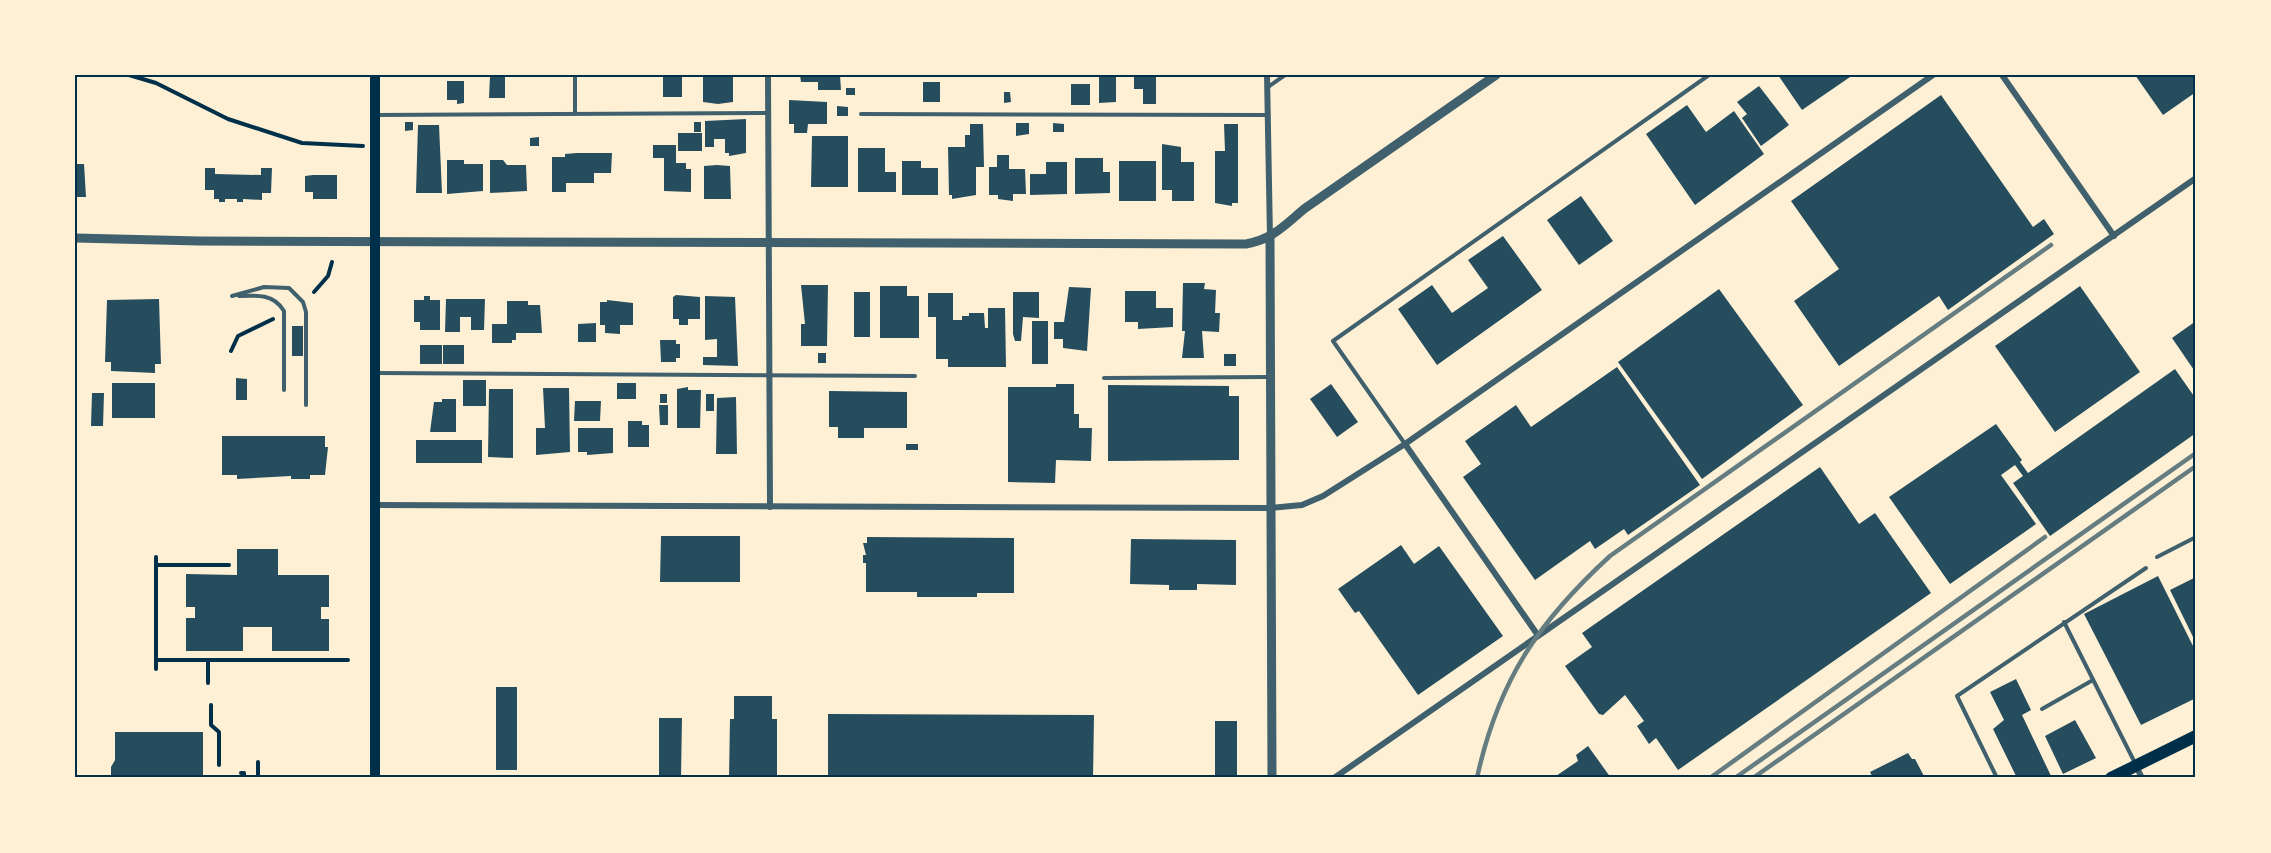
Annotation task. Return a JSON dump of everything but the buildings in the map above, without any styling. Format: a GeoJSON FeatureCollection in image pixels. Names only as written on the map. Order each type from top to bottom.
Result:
{"type":"FeatureCollection","features":[{"type":"Feature","properties":{"kind":"main road"},"geometry":{"type":"LineString","coordinates":[[375,75],[375,778]]}},
{"type":"Feature","properties":{"kind":"main road"},"geometry":{"type":"LineString","coordinates":[[2112,778],[2196,736]]}},
{"type":"Feature","properties":{"kind":"street"},"geometry":{"type":"LineString","coordinates":[[768,75],[770,507]]}},
{"type":"Feature","properties":{"kind":"street"},"geometry":{"type":"LineString","coordinates":[[1268,75],[1272,778]]}},
{"type":"Feature","properties":{"kind":"street"},"geometry":{"type":"LineString","coordinates":[[75,238],[1236,244],[1270,237],[1305,209],[1496,75]]}},
{"type":"Feature","properties":{"kind":"street"},"geometry":{"type":"LineString","coordinates":[[375,505],[1270,508],[1302,505],[1323,496],[1405,444],[1933,75]]}},
{"type":"Feature","properties":{"kind":"street"},"geometry":{"type":"LineString","coordinates":[[2002,75],[2114,236]]}},
{"type":"Feature","properties":{"kind":"street"},"geometry":{"type":"LineString","coordinates":[[1334,778],[1537,634],[2196,178]]}},
{"type":"Feature","properties":{"kind":"street"},"geometry":{"type":"LineString","coordinates":[[1405,444],[1537,634]]}},
{"type":"Feature","properties":{"kind":"street"},"geometry":{"type":"LineString","coordinates":[[2136,766],[2142,778]]}},
{"type":"Feature","properties":{"kind":"lane"},"geometry":{"type":"LineString","coordinates":[[575,75],[575,114]]}},
{"type":"Feature","properties":{"kind":"lane"},"geometry":{"type":"LineString","coordinates":[[1268,87],[1285,75]]}},
{"type":"Feature","properties":{"kind":"lane"},"geometry":{"type":"LineString","coordinates":[[1405,444],[1333,341],[1709,75]]}},
{"type":"Feature","properties":{"kind":"lane"},"geometry":{"type":"LineString","coordinates":[[375,115],[768,113]]}},
{"type":"Feature","properties":{"kind":"lane"},"geometry":{"type":"LineString","coordinates":[[861,114],[1268,115]]}},
{"type":"Feature","properties":{"kind":"lane"},"geometry":{"type":"LineString","coordinates":[[284,390],[284,311],[279,302],[269,297],[232,296],[264,287],[289,288],[303,302],[306,312],[306,405]]}},
{"type":"Feature","properties":{"kind":"lane"},"geometry":{"type":"LineString","coordinates":[[375,373],[915,376]]}},
{"type":"Feature","properties":{"kind":"lane"},"geometry":{"type":"LineString","coordinates":[[1104,378],[1270,376]]}},
{"type":"Feature","properties":{"kind":"lane"},"geometry":{"type":"LineString","coordinates":[[2157,557],[2196,537]]}},
{"type":"Feature","properties":{"kind":"lane"},"geometry":{"type":"LineString","coordinates":[[1997,778],[1957,696],[2146,568]]}},
{"type":"Feature","properties":{"kind":"lane"},"geometry":{"type":"LineString","coordinates":[[2064,622],[2136,766]]}},
{"type":"Feature","properties":{"kind":"lane"},"geometry":{"type":"LineString","coordinates":[[2042,709],[2093,680]]}},
{"type":"Feature","properties":{"kind":"path"},"geometry":{"type":"LineString","coordinates":[[129,75],[156,83],[228,119],[302,143],[375,147]]}},
{"type":"Feature","properties":{"kind":"path"},"geometry":{"type":"LineString","coordinates":[[314,292],[328,276],[332,261]]}},
{"type":"Feature","properties":{"kind":"path"},"geometry":{"type":"LineString","coordinates":[[231,351],[238,336],[269,319],[284,319]]}},
{"type":"Feature","properties":{"kind":"path"},"geometry":{"type":"LineString","coordinates":[[156,557],[156,669]]}},
{"type":"Feature","properties":{"kind":"path"},"geometry":{"type":"LineString","coordinates":[[156,565],[229,565]]}},
{"type":"Feature","properties":{"kind":"path"},"geometry":{"type":"LineString","coordinates":[[258,652],[258,660]]}},
{"type":"Feature","properties":{"kind":"path"},"geometry":{"type":"LineString","coordinates":[[156,660],[348,660]]}},
{"type":"Feature","properties":{"kind":"path"},"geometry":{"type":"LineString","coordinates":[[208,660],[208,683]]}},
{"type":"Feature","properties":{"kind":"path"},"geometry":{"type":"LineString","coordinates":[[211,705],[211,725],[219,732],[219,765]]}},
{"type":"Feature","properties":{"kind":"path"},"geometry":{"type":"LineString","coordinates":[[258,762],[258,778]]}},
{"type":"Feature","properties":{"kind":"path"},"geometry":{"type":"LineString","coordinates":[[241,772],[244,772],[244,778]]}},
{"type":"Feature","properties":{"kind":"railway"},"geometry":{"type":"LineString","coordinates":[[1477,778],[1497,712],[1524,655],[1562,605],[1610,556],[2051,245]]}},
{"type":"Feature","properties":{"kind":"railway"},"geometry":{"type":"LineString","coordinates":[[1735,778],[2196,453]]}},
{"type":"Feature","properties":{"kind":"railway"},"geometry":{"type":"LineString","coordinates":[[1753,778],[2196,466]]}},
{"type":"Feature","properties":{"kind":"railway"},"geometry":{"type":"LineString","coordinates":[[1710,778],[2045,537]]}}]}
